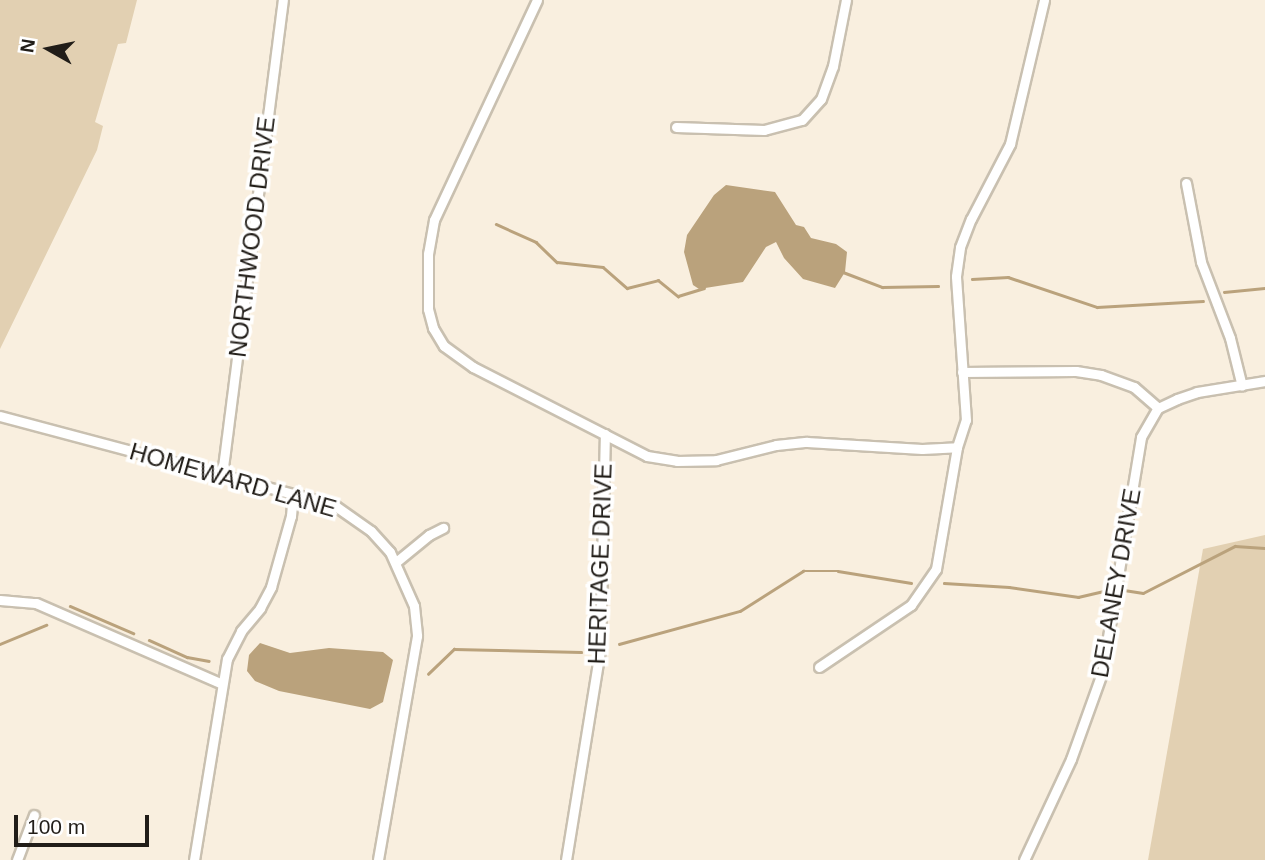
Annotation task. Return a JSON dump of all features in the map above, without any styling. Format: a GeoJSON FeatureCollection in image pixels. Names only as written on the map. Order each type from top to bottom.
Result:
{"type":"FeatureCollection","features":[{"type":"Feature","properties":{"kind":"street","name":"NORTHWOOD DRIVE"},"geometry":{"type":"LineString","coordinates":[[222,475],[283,0]]}},
{"type":"Feature","properties":{"kind":"street"},"geometry":{"type":"LineString","coordinates":[[537,0],[434,220],[428,254],[428,309],[439,340],[460,359],[647,456],[677,461],[716,460],[776,445],[807,442],[922,449],[957,447]]}},
{"type":"Feature","properties":{"kind":"street"},"geometry":{"type":"LineString","coordinates":[[676,127],[764,130],[802,120],[821,99],[833,66],[846,0]]}},
{"type":"Feature","properties":{"kind":"street"},"geometry":{"type":"LineString","coordinates":[[819,667],[911,605],[925,589],[936,569],[957,447],[966,420],[956,276],[960,247],[971,219],[1010,144],[1044,0]]}},
{"type":"Feature","properties":{"kind":"street"},"geometry":{"type":"LineString","coordinates":[[1186,183],[1201,262],[1230,338],[1242,386]]}},
{"type":"Feature","properties":{"kind":"street"},"geometry":{"type":"LineString","coordinates":[[962,372],[1076,371],[1101,375],[1134,387],[1158,408],[1197,392],[1265,381]]}},
{"type":"Feature","properties":{"kind":"street","name":"DELANEY DRIVE"},"geometry":{"type":"LineString","coordinates":[[1024,860],[1070,759],[1102,673],[1141,437],[1158,408]]}},
{"type":"Feature","properties":{"kind":"street","name":"HOMEWARD LANE"},"geometry":{"type":"LineString","coordinates":[[0,416],[334,505],[371,531],[396,562],[414,606],[417,636],[378,860]]}},
{"type":"Feature","properties":{"kind":"street","name":"HERITAGE DRIVE"},"geometry":{"type":"LineString","coordinates":[[566,860],[600,651],[605,434]]}},
{"type":"Feature","properties":{"kind":"street"},"geometry":{"type":"LineString","coordinates":[[194,860],[220,683],[234,643],[271,586],[292,516],[293,494]]}},
{"type":"Feature","properties":{"kind":"street"},"geometry":{"type":"LineString","coordinates":[[396,562],[429,535],[443,528]]}},
{"type":"Feature","properties":{"kind":"street"},"geometry":{"type":"LineString","coordinates":[[0,600],[36,603],[220,683]]}},
{"type":"Feature","properties":{"kind":"street"},"geometry":{"type":"LineString","coordinates":[[17,860],[34,815]]}},
{"type":"Feature","properties":{"kind":"shaded area"},"geometry":{"type":"Polygon","coordinates":[[[0,0],[137,0],[126,43],[118,44],[95,122],[103,126],[97,150],[0,349],[0,0]]]}},
{"type":"Feature","properties":{"kind":"shaded area"},"geometry":{"type":"Polygon","coordinates":[[[726,185],[775,192],[796,225],[804,227],[811,238],[836,244],[847,252],[845,272],[835,288],[803,279],[784,258],[776,242],[766,247],[743,282],[699,289],[693,285],[684,252],[687,235],[714,195],[726,185]]]}},
{"type":"Feature","properties":{"kind":"shaded area"},"geometry":{"type":"Polygon","coordinates":[[[1265,535],[1265,860],[1148,860],[1203,549],[1265,535]]]}},
{"type":"Feature","properties":{"kind":"shaded area"},"geometry":{"type":"Polygon","coordinates":[[[260,643],[290,653],[329,648],[383,652],[393,660],[383,702],[370,709],[279,691],[255,681],[247,671],[249,655],[260,643]]]}},
{"type":"Feature","properties":{"kind":"waterway"},"geometry":{"type":"LineString","coordinates":[[496,224],[536,242],[557,262],[603,267],[627,288],[658,280],[678,296],[704,288]]}},
{"type":"Feature","properties":{"kind":"waterway"},"geometry":{"type":"LineString","coordinates":[[843,272],[882,287],[938,286]]}},
{"type":"Feature","properties":{"kind":"waterway"},"geometry":{"type":"LineString","coordinates":[[972,279],[1008,277],[1097,307],[1203,301]]}},
{"type":"Feature","properties":{"kind":"waterway"},"geometry":{"type":"LineString","coordinates":[[1224,292],[1265,288]]}},
{"type":"Feature","properties":{"kind":"waterway"},"geometry":{"type":"LineString","coordinates":[[1124,590],[1143,593],[1235,546],[1265,548]]}},
{"type":"Feature","properties":{"kind":"waterway"},"geometry":{"type":"LineString","coordinates":[[619,644],[740,611],[803,571],[838,571],[911,583]]}},
{"type":"Feature","properties":{"kind":"waterway"},"geometry":{"type":"LineString","coordinates":[[944,583],[1009,587],[1078,597],[1104,591]]}},
{"type":"Feature","properties":{"kind":"waterway"},"geometry":{"type":"LineString","coordinates":[[70,606],[133,633]]}},
{"type":"Feature","properties":{"kind":"waterway"},"geometry":{"type":"LineString","coordinates":[[0,644],[46,625]]}},
{"type":"Feature","properties":{"kind":"waterway"},"geometry":{"type":"LineString","coordinates":[[149,640],[187,657],[209,661]]}},
{"type":"Feature","properties":{"kind":"waterway"},"geometry":{"type":"LineString","coordinates":[[428,674],[454,649],[581,652]]}}]}
